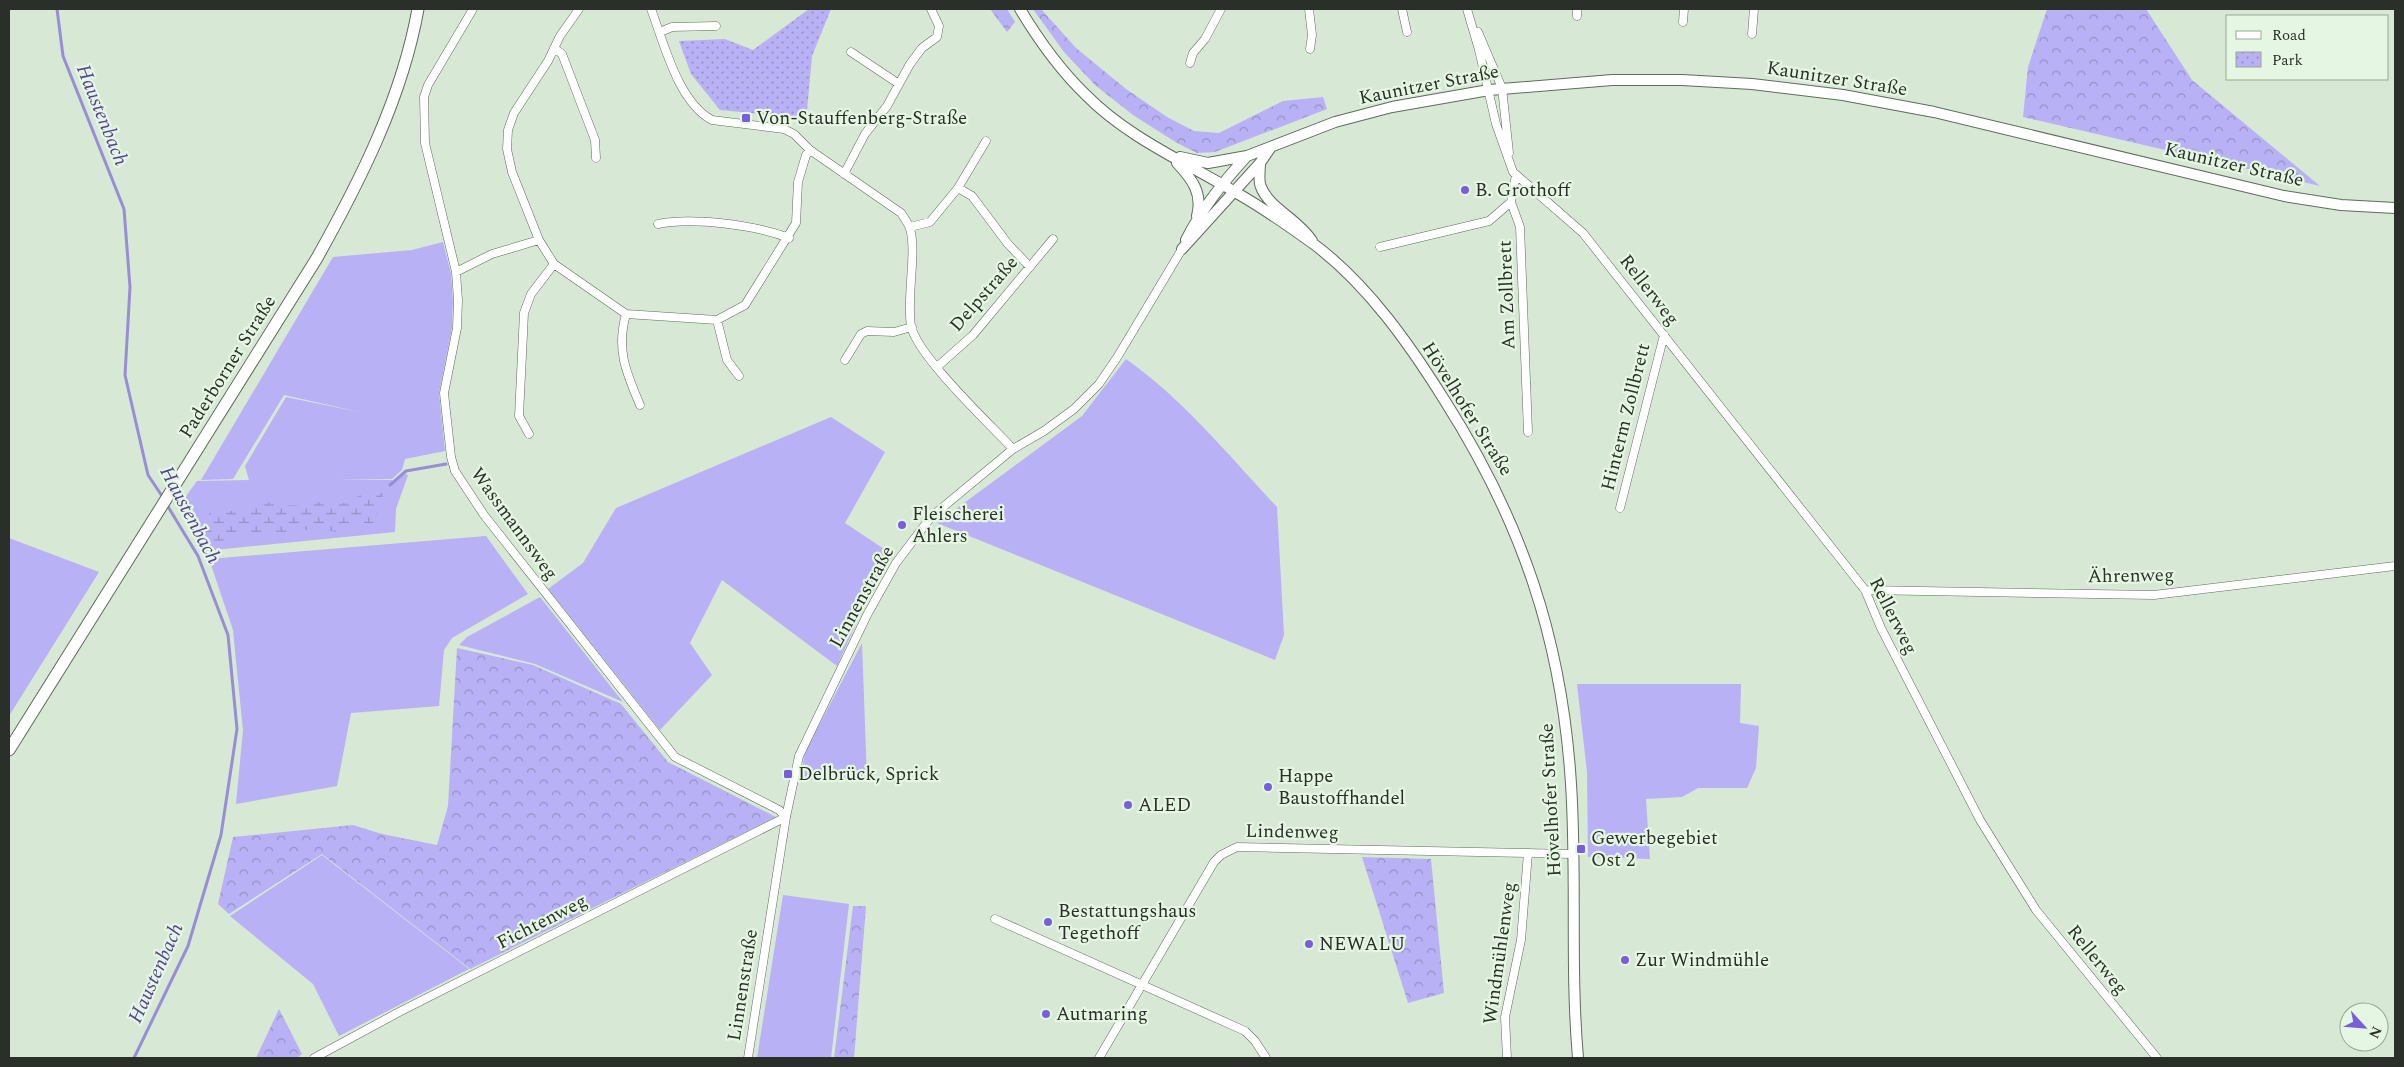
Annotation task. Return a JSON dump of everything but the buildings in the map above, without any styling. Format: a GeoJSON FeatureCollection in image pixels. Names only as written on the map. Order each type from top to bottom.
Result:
{"type":"FeatureCollection","features":[{"type":"Feature","properties":{"kind":"main road","name":"Paderborner Straße"},"geometry":{"type":"LineString","coordinates":[[9,750],[317,258],[361,176],[386,120],[406,60],[418,9]]}},
{"type":"Feature","properties":{"kind":"main road","name":"Hövelhofer Straße"},"geometry":{"type":"LineString","coordinates":[[1020,9],[1056,60],[1087,96],[1126,127],[1170,155],[1234,191],[1316,246],[1357,283],[1390,323],[1430,377],[1470,440],[1502,500],[1525,557],[1551,643],[1563,704],[1570,762],[1573,854],[1573,984],[1578,1058]]}},
{"type":"Feature","properties":{"kind":"main road","name":"Kaunitzer Straße"},"geometry":{"type":"LineString","coordinates":[[1247,156],[1335,122],[1392,107],[1489,90],[1612,80],[1682,80],[1752,84],[1843,95],[1934,112],[2284,196],[2341,205],[2395,208]]}},
{"type":"Feature","properties":{"kind":"main road"},"geometry":{"type":"LineString","coordinates":[[1182,250],[1260,163],[1271,146]]}},
{"type":"Feature","properties":{"kind":"main road"},"geometry":{"type":"LineString","coordinates":[[1170,155],[1208,163],[1247,156]]}},
{"type":"Feature","properties":{"kind":"main road"},"geometry":{"type":"LineString","coordinates":[[1170,155],[1193,180],[1200,203],[1196,221]]}},
{"type":"Feature","properties":{"kind":"main road"},"geometry":{"type":"LineString","coordinates":[[1182,250],[1196,221],[1221,184],[1247,156]]}},
{"type":"Feature","properties":{"kind":"main road"},"geometry":{"type":"LineString","coordinates":[[1260,163],[1260,186],[1268,198],[1305,229],[1316,246]]}},
{"type":"Feature","properties":{"kind":"street","name":"Wassmannsweg"},"geometry":{"type":"LineString","coordinates":[[473,9],[428,85],[424,97],[425,143],[456,272],[457,328],[444,393],[451,456],[455,471],[484,515],[675,757],[779,810],[786,817]]}},
{"type":"Feature","properties":{"kind":"street"},"geometry":{"type":"LineString","coordinates":[[580,9],[568,23],[514,113],[508,130],[507,149],[512,172],[538,240],[554,264],[626,314],[717,320],[745,305],[789,238],[796,224],[798,182],[806,155],[810,150]]}},
{"type":"Feature","properties":{"kind":"street"},"geometry":{"type":"LineString","coordinates":[[652,9],[681,86],[692,104],[703,116],[724,122],[784,129],[794,134],[810,150],[901,213],[910,227],[912,242],[909,300],[912,327],[922,348],[937,367],[1014,449]]}},
{"type":"Feature","properties":{"kind":"street"},"geometry":{"type":"LineString","coordinates":[[844,174],[865,134],[886,106],[910,64],[922,48],[937,37],[938,26],[931,9]]}},
{"type":"Feature","properties":{"kind":"street"},"geometry":{"type":"LineString","coordinates":[[1190,62],[1221,9]]}},
{"type":"Feature","properties":{"kind":"street"},"geometry":{"type":"LineString","coordinates":[[1309,9],[1312,35],[1310,49]]}},
{"type":"Feature","properties":{"kind":"street"},"geometry":{"type":"LineString","coordinates":[[1402,9],[1407,32]]}},
{"type":"Feature","properties":{"kind":"street"},"geometry":{"type":"LineString","coordinates":[[1467,9],[1502,88],[1507,123],[1509,162]]}},
{"type":"Feature","properties":{"kind":"street"},"geometry":{"type":"LineString","coordinates":[[1380,247],[1489,221],[1511,202],[1516,175],[1509,162],[1496,124],[1489,90],[1467,9]]}},
{"type":"Feature","properties":{"kind":"street"},"geometry":{"type":"LineString","coordinates":[[1683,22],[1684,9]]}},
{"type":"Feature","properties":{"kind":"street"},"geometry":{"type":"LineString","coordinates":[[1752,34],[1754,9]]}},
{"type":"Feature","properties":{"kind":"street"},"geometry":{"type":"LineString","coordinates":[[660,32],[672,27],[716,26]]}},
{"type":"Feature","properties":{"kind":"street"},"geometry":{"type":"LineString","coordinates":[[554,48],[562,54],[595,140],[596,158]]}},
{"type":"Feature","properties":{"kind":"street"},"geometry":{"type":"LineString","coordinates":[[851,52],[900,84]]}},
{"type":"Feature","properties":{"kind":"street"},"geometry":{"type":"LineString","coordinates":[[910,227],[930,222],[958,188],[986,140]]}},
{"type":"Feature","properties":{"kind":"street","name":"Rellerweg"},"geometry":{"type":"LineString","coordinates":[[1516,175],[1583,233],[1865,590],[1881,628],[1980,820],[2036,910],[2158,1058]]}},
{"type":"Feature","properties":{"kind":"street"},"geometry":{"type":"LineString","coordinates":[[958,188],[972,196],[1008,244],[1030,267]]}},
{"type":"Feature","properties":{"kind":"street","name":"Am Zollbrett"},"geometry":{"type":"LineString","coordinates":[[1511,202],[1520,227],[1528,432]]}},
{"type":"Feature","properties":{"kind":"street"},"geometry":{"type":"LineString","coordinates":[[658,224],[678,220],[768,230],[789,238]]}},
{"type":"Feature","properties":{"kind":"street","name":"Delpstraße"},"geometry":{"type":"LineString","coordinates":[[937,367],[973,335],[1053,239]]}},
{"type":"Feature","properties":{"kind":"street"},"geometry":{"type":"LineString","coordinates":[[456,272],[492,254],[538,240]]}},
{"type":"Feature","properties":{"kind":"street","name":"Linnenstraße"},"geometry":{"type":"LineString","coordinates":[[748,1058],[786,817],[799,756],[867,615],[896,563],[931,517],[1014,449],[1044,431],[1074,409],[1099,384],[1182,250]]}},
{"type":"Feature","properties":{"kind":"street"},"geometry":{"type":"LineString","coordinates":[[529,434],[519,416],[524,313],[531,294],[554,264]]}},
{"type":"Feature","properties":{"kind":"street"},"geometry":{"type":"LineString","coordinates":[[626,314],[621,333],[623,366],[640,405]]}},
{"type":"Feature","properties":{"kind":"street"},"geometry":{"type":"LineString","coordinates":[[717,320],[727,360],[739,376]]}},
{"type":"Feature","properties":{"kind":"street"},"geometry":{"type":"LineString","coordinates":[[844,360],[861,334],[867,331],[894,332],[912,327]]}},
{"type":"Feature","properties":{"kind":"street","name":"Hinterm Zollbrett"},"geometry":{"type":"LineString","coordinates":[[1620,508],[1664,334]]}},
{"type":"Feature","properties":{"kind":"street","name":"Ährenweg"},"geometry":{"type":"LineString","coordinates":[[1865,590],[2154,595],[2395,566]]}},
{"type":"Feature","properties":{"kind":"street","name":"Fichtenweg"},"geometry":{"type":"LineString","coordinates":[[314,1058],[400,1011],[786,817]]}},
{"type":"Feature","properties":{"kind":"street","name":"Lindenweg"},"geometry":{"type":"LineString","coordinates":[[1099,1058],[1214,862],[1221,855],[1237,847],[1573,854]]}},
{"type":"Feature","properties":{"kind":"street","name":"Windmühlenweg"},"geometry":{"type":"LineString","coordinates":[[1507,1058],[1505,1017],[1521,940],[1525,910],[1528,853]]}},
{"type":"Feature","properties":{"kind":"street"},"geometry":{"type":"LineString","coordinates":[[995,919],[1245,1031],[1255,1041],[1266,1058]]}},
{"type":"Feature","properties":{"kind":"green space"},"geometry":{"type":"Polygon","coordinates":[[[809,9],[831,9],[812,56],[806,121],[781,116],[720,110],[691,74],[679,41],[725,39],[753,50],[809,9]]]}},
{"type":"Feature","properties":{"kind":"green space"},"geometry":{"type":"Polygon","coordinates":[[[990,9],[1007,9],[1015,22],[1007,32],[990,9]]]}},
{"type":"Feature","properties":{"kind":"green space"},"geometry":{"type":"Polygon","coordinates":[[[1033,9],[1041,9],[1076,48],[1126,89],[1167,117],[1194,131],[1219,133],[1283,101],[1323,97],[1327,109],[1215,152],[1197,153],[1177,143],[1133,115],[1095,85],[1064,52],[1033,9]]]}},
{"type":"Feature","properties":{"kind":"green space"},"geometry":{"type":"Polygon","coordinates":[[[2047,9],[2146,9],[2192,80],[2320,186],[2023,117],[2028,67],[2047,9]]]}},
{"type":"Feature","properties":{"kind":"green space"},"geometry":{"type":"Polygon","coordinates":[[[443,242],[451,274],[453,301],[452,328],[439,393],[445,451],[405,459],[402,470],[392,479],[337,480],[392,480],[394,483],[405,474],[408,475],[396,509],[395,532],[204,551],[179,506],[197,481],[249,480],[245,466],[286,397],[364,413],[284,395],[233,479],[201,480],[333,257],[412,250],[443,242]]]}},
{"type":"Feature","properties":{"kind":"green space"},"geometry":{"type":"Polygon","coordinates":[[[1126,359],[1186,410],[1277,507],[1284,635],[1275,660],[937,523],[1082,416],[1126,359]]]}},
{"type":"Feature","properties":{"kind":"green space"},"geometry":{"type":"Polygon","coordinates":[[[831,417],[885,452],[845,523],[893,555],[861,613],[837,666],[722,580],[690,643],[712,675],[660,730],[548,589],[583,563],[616,508],[831,417]]]}},
{"type":"Feature","properties":{"kind":"green space"},"geometry":{"type":"Polygon","coordinates":[[[364,493],[384,493],[373,524],[363,528],[352,523],[337,532],[312,530],[253,536],[241,534],[230,543],[211,540],[203,529],[205,518],[215,507],[247,515],[264,503],[301,507],[312,502],[347,503],[364,493]]]}},
{"type":"Feature","properties":{"kind":"green space"},"geometry":{"type":"Polygon","coordinates":[[[486,536],[528,594],[452,638],[444,650],[439,706],[351,713],[337,786],[236,804],[243,730],[233,630],[209,559],[486,536]]]}},
{"type":"Feature","properties":{"kind":"green space"},"geometry":{"type":"Polygon","coordinates":[[[9,538],[99,572],[9,716],[9,538]]]}},
{"type":"Feature","properties":{"kind":"green space"},"geometry":{"type":"Polygon","coordinates":[[[540,597],[623,702],[535,664],[459,645],[467,637],[540,597]]]}},
{"type":"Feature","properties":{"kind":"green space"},"geometry":{"type":"Polygon","coordinates":[[[862,643],[867,779],[800,780],[805,752],[862,643]]]}},
{"type":"Feature","properties":{"kind":"green space"},"geometry":{"type":"Polygon","coordinates":[[[457,648],[533,665],[621,704],[668,762],[776,817],[470,969],[322,854],[229,914],[218,904],[233,837],[353,825],[382,834],[437,845],[448,806],[457,648]]]}},
{"type":"Feature","properties":{"kind":"green space"},"geometry":{"type":"Polygon","coordinates":[[[1577,684],[1741,684],[1740,723],[1759,726],[1756,768],[1747,788],[1698,788],[1682,797],[1646,799],[1650,859],[1588,857],[1587,772],[1577,684]]]}},
{"type":"Feature","properties":{"kind":"green space"},"geometry":{"type":"Polygon","coordinates":[[[322,855],[469,969],[339,1036],[313,984],[230,916],[322,855]]]}},
{"type":"Feature","properties":{"kind":"green space"},"geometry":{"type":"Polygon","coordinates":[[[1362,857],[1431,859],[1444,993],[1408,1003],[1362,857]]]}},
{"type":"Feature","properties":{"kind":"green space"},"geometry":{"type":"Polygon","coordinates":[[[783,895],[849,904],[831,1058],[757,1058],[783,895]]]}},
{"type":"Feature","properties":{"kind":"green space"},"geometry":{"type":"Polygon","coordinates":[[[853,906],[866,906],[854,1058],[834,1058],[853,906]]]}},
{"type":"Feature","properties":{"kind":"green space"},"geometry":{"type":"Polygon","coordinates":[[[279,1009],[302,1054],[297,1058],[256,1058],[279,1009]]]}},
{"type":"Feature","properties":{"kind":"waterway","name":"Haustenbach"},"geometry":{"type":"LineString","coordinates":[[57,9],[63,56],[124,209],[130,287],[125,375],[148,475],[164,499]]}},
{"type":"Feature","properties":{"kind":"waterway"},"geometry":{"type":"LineString","coordinates":[[390,485],[406,471],[446,464]]}},
{"type":"Feature","properties":{"kind":"waterway","name":"Haustenbach"},"geometry":{"type":"LineString","coordinates":[[134,1058],[188,946],[221,835],[237,729],[228,635],[198,556],[167,505]]}},
{"type":"Feature","properties":{"kind":"place","name":"Von-Stauffenberg-Straße"},"geometry":{"type":"Point","coordinates":[746,118]}},
{"type":"Feature","properties":{"kind":"place","name":"B. Grothoff"},"geometry":{"type":"Point","coordinates":[1465,190]}},
{"type":"Feature","properties":{"kind":"place","name":"Fleischerei Ahlers"},"geometry":{"type":"Point","coordinates":[902,525]}},
{"type":"Feature","properties":{"kind":"place","name":"Delbrück, Sprick"},"geometry":{"type":"Point","coordinates":[788,774]}},
{"type":"Feature","properties":{"kind":"place","name":"Happe Baustoffhandel"},"geometry":{"type":"Point","coordinates":[1268,787]}},
{"type":"Feature","properties":{"kind":"place","name":"ALED"},"geometry":{"type":"Point","coordinates":[1128,805]}},
{"type":"Feature","properties":{"kind":"place","name":"Gewerbegebiet Ost 2"},"geometry":{"type":"Point","coordinates":[1581,849]}},
{"type":"Feature","properties":{"kind":"place","name":"Bestattungshaus Tegethoff"},"geometry":{"type":"Point","coordinates":[1048,922]}},
{"type":"Feature","properties":{"kind":"place","name":"NEWALU"},"geometry":{"type":"Point","coordinates":[1309,944]}},
{"type":"Feature","properties":{"kind":"place","name":"Zur Windmühle"},"geometry":{"type":"Point","coordinates":[1625,960]}},
{"type":"Feature","properties":{"kind":"place","name":"Autmaring"},"geometry":{"type":"Point","coordinates":[1046,1014]}}]}
